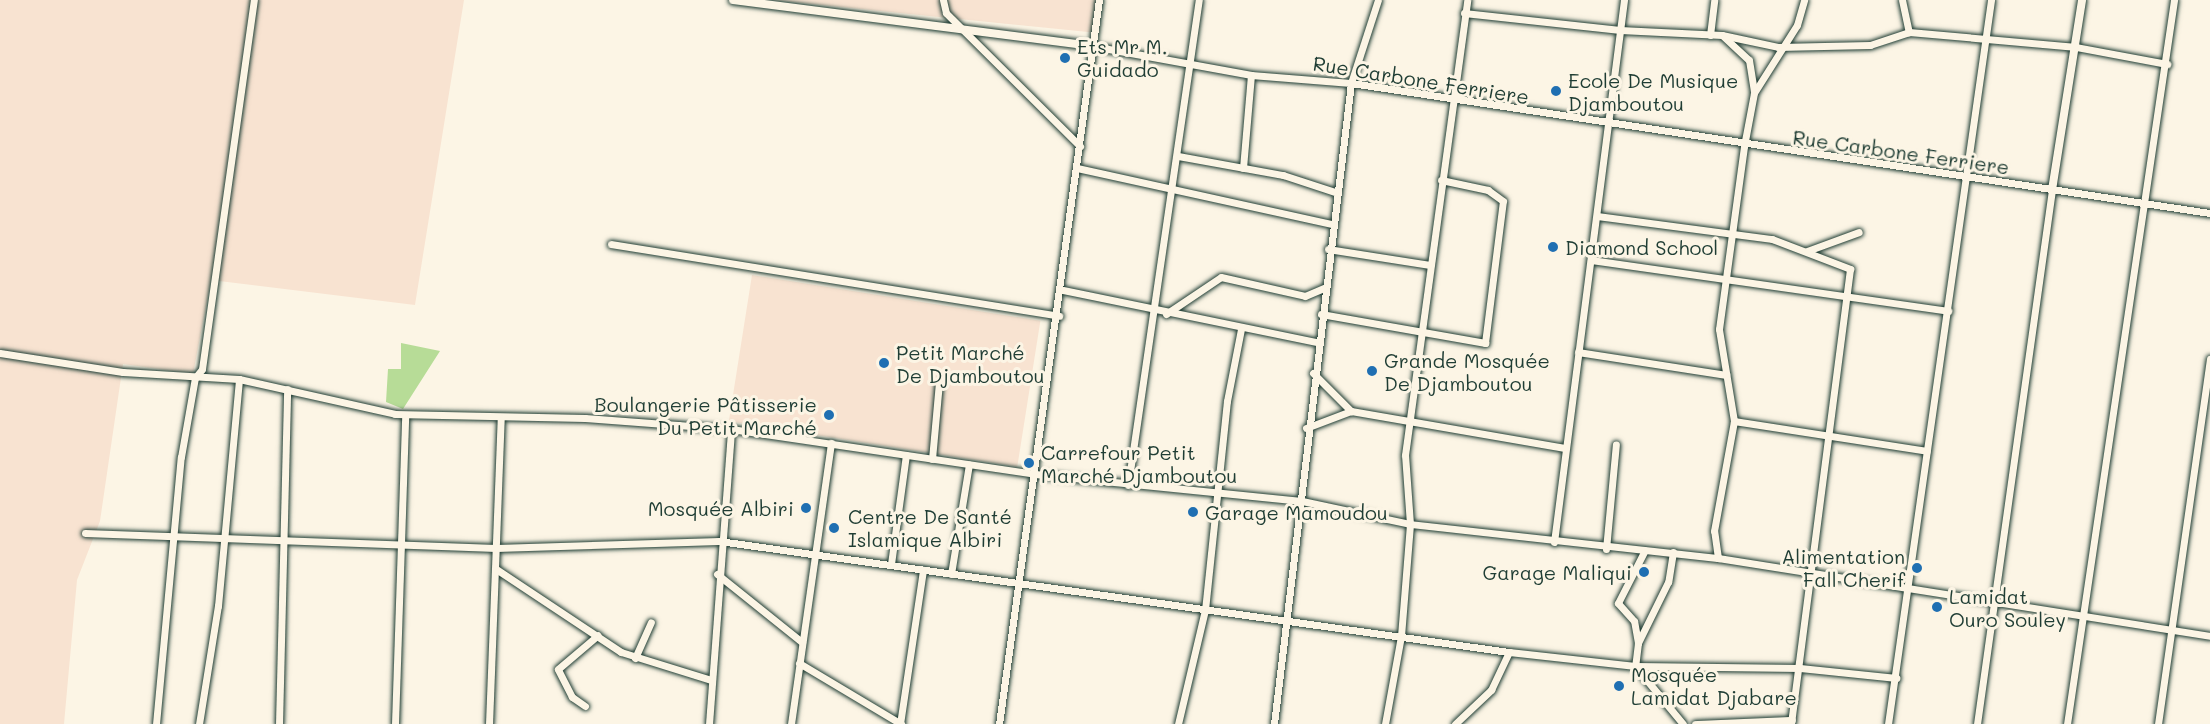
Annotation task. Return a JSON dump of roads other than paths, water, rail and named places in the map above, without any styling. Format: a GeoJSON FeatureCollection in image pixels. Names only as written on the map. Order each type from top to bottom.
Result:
{"type":"FeatureCollection","features":[{"type":"Feature","properties":{"kind":"street"},"geometry":{"type":"LineString","coordinates":[[156,724],[176,535],[181,457],[195,378],[202,369],[254,0]]}},
{"type":"Feature","properties":{"kind":"street","name":"Rue Carbone Ferriere"},"geometry":{"type":"LineString","coordinates":[[733,0],[1092,46],[1191,62],[1251,75],[1351,83],[1608,126],[2210,213]]}},
{"type":"Feature","properties":{"kind":"street"},"geometry":{"type":"LineString","coordinates":[[943,0],[946,13],[1080,146]]}},
{"type":"Feature","properties":{"kind":"street"},"geometry":{"type":"LineString","coordinates":[[999,724],[1063,290],[1099,0]]}},
{"type":"Feature","properties":{"kind":"street"},"geometry":{"type":"LineString","coordinates":[[1128,485],[1178,156],[1199,0]]}},
{"type":"Feature","properties":{"kind":"street"},"geometry":{"type":"LineString","coordinates":[[1274,724],[1285,618],[1302,501],[1306,428],[1335,192],[1351,83],[1378,0]]}},
{"type":"Feature","properties":{"kind":"street"},"geometry":{"type":"LineString","coordinates":[[1385,724],[1401,636],[1410,524],[1405,465],[1410,419],[1423,332],[1451,100],[1467,0]]}},
{"type":"Feature","properties":{"kind":"street"},"geometry":{"type":"LineString","coordinates":[[1554,542],[1624,0]]}},
{"type":"Feature","properties":{"kind":"street"},"geometry":{"type":"LineString","coordinates":[[1710,35],[1714,0]]}},
{"type":"Feature","properties":{"kind":"street"},"geometry":{"type":"LineString","coordinates":[[1718,558],[1714,531],[1734,421],[1719,329],[1744,146],[1754,93],[1778,47],[1797,25],[1804,0]]}},
{"type":"Feature","properties":{"kind":"street"},"geometry":{"type":"LineString","coordinates":[[1902,0],[1909,32]]}},
{"type":"Feature","properties":{"kind":"street"},"geometry":{"type":"LineString","coordinates":[[1888,724],[1896,678],[1903,591],[1927,452],[1968,178],[1984,40],[1991,0]]}},
{"type":"Feature","properties":{"kind":"street"},"geometry":{"type":"LineString","coordinates":[[1977,724],[1990,603],[2082,0]]}},
{"type":"Feature","properties":{"kind":"street"},"geometry":{"type":"LineString","coordinates":[[2067,724],[2167,64],[2174,0]]}},
{"type":"Feature","properties":{"kind":"street"},"geometry":{"type":"LineString","coordinates":[[1464,13],[1620,30],[1722,35],[1778,47],[1870,45],[1909,32],[2076,47],[2167,64]]}},
{"type":"Feature","properties":{"kind":"street"},"geometry":{"type":"LineString","coordinates":[[1722,35],[1749,60],[1754,93]]}},
{"type":"Feature","properties":{"kind":"street"},"geometry":{"type":"LineString","coordinates":[[1243,168],[1251,75]]}},
{"type":"Feature","properties":{"kind":"street"},"geometry":{"type":"LineString","coordinates":[[1178,156],[1243,168],[1335,192]]}},
{"type":"Feature","properties":{"kind":"street"},"geometry":{"type":"LineString","coordinates":[[1077,168],[1331,224]]}},
{"type":"Feature","properties":{"kind":"street"},"geometry":{"type":"LineString","coordinates":[[1321,314],[1479,344],[1488,337],[1503,201],[1488,190],[1441,180]]}},
{"type":"Feature","properties":{"kind":"street"},"geometry":{"type":"LineString","coordinates":[[1597,216],[1732,235],[1807,251],[1850,269],[1850,297],[1791,722],[1695,724]]}},
{"type":"Feature","properties":{"kind":"street"},"geometry":{"type":"LineString","coordinates":[[1807,251],[1859,232]]}},
{"type":"Feature","properties":{"kind":"street"},"geometry":{"type":"LineString","coordinates":[[611,244],[1059,316]]}},
{"type":"Feature","properties":{"kind":"street"},"geometry":{"type":"LineString","coordinates":[[1328,249],[1430,265]]}},
{"type":"Feature","properties":{"kind":"street"},"geometry":{"type":"LineString","coordinates":[[1591,260],[1948,311]]}},
{"type":"Feature","properties":{"kind":"street"},"geometry":{"type":"LineString","coordinates":[[1166,314],[1221,277],[1305,296],[1324,288]]}},
{"type":"Feature","properties":{"kind":"street"},"geometry":{"type":"LineString","coordinates":[[1063,290],[1166,314],[1317,342]]}},
{"type":"Feature","properties":{"kind":"street"},"geometry":{"type":"LineString","coordinates":[[1178,724],[1205,610],[1215,495],[1241,329]]}},
{"type":"Feature","properties":{"kind":"street"},"geometry":{"type":"LineString","coordinates":[[1578,352],[1726,375]]}},
{"type":"Feature","properties":{"kind":"street"},"geometry":{"type":"LineString","coordinates":[[0,353],[195,378],[239,379],[405,415],[731,429],[1035,474],[1215,495],[1302,501],[1410,524],[1606,549],[1673,552],[1718,558],[1903,591],[2210,636]]}},
{"type":"Feature","properties":{"kind":"street"},"geometry":{"type":"LineString","coordinates":[[2158,724],[2169,630],[2210,359]]}},
{"type":"Feature","properties":{"kind":"street"},"geometry":{"type":"LineString","coordinates":[[1313,373],[1351,411]]}},
{"type":"Feature","properties":{"kind":"street"},"geometry":{"type":"LineString","coordinates":[[199,724],[218,606],[222,539],[239,379]]}},
{"type":"Feature","properties":{"kind":"street"},"geometry":{"type":"LineString","coordinates":[[932,459],[939,382]]}},
{"type":"Feature","properties":{"kind":"street"},"geometry":{"type":"LineString","coordinates":[[279,724],[287,389]]}},
{"type":"Feature","properties":{"kind":"street"},"geometry":{"type":"LineString","coordinates":[[1306,428],[1351,411],[1410,419],[1565,448]]}},
{"type":"Feature","properties":{"kind":"street"},"geometry":{"type":"LineString","coordinates":[[395,724],[397,544],[405,415]]}},
{"type":"Feature","properties":{"kind":"street"},"geometry":{"type":"LineString","coordinates":[[489,724],[501,418]]}},
{"type":"Feature","properties":{"kind":"street"},"geometry":{"type":"LineString","coordinates":[[1734,421],[1927,452]]}},
{"type":"Feature","properties":{"kind":"street"},"geometry":{"type":"LineString","coordinates":[[709,724],[719,541],[731,429]]}},
{"type":"Feature","properties":{"kind":"street"},"geometry":{"type":"LineString","coordinates":[[791,724],[831,443]]}},
{"type":"Feature","properties":{"kind":"street"},"geometry":{"type":"LineString","coordinates":[[1606,549],[1616,444]]}},
{"type":"Feature","properties":{"kind":"street"},"geometry":{"type":"LineString","coordinates":[[891,564],[906,455]]}},
{"type":"Feature","properties":{"kind":"street"},"geometry":{"type":"LineString","coordinates":[[951,574],[969,464]]}},
{"type":"Feature","properties":{"kind":"street"},"geometry":{"type":"LineString","coordinates":[[85,533],[142,539],[176,535],[284,542],[496,548],[719,541],[815,552],[1021,585],[1205,610],[1285,618],[1322,628],[1401,636],[1509,652],[1635,666],[1800,668],[1896,678]]}},
{"type":"Feature","properties":{"kind":"street"},"geometry":{"type":"LineString","coordinates":[[1645,550],[1617,603],[1634,621],[1638,643],[1635,666],[1683,724]]}},
{"type":"Feature","properties":{"kind":"street"},"geometry":{"type":"LineString","coordinates":[[1638,643],[1658,610],[1673,552]]}},
{"type":"Feature","properties":{"kind":"street"},"geometry":{"type":"LineString","coordinates":[[496,569],[635,657],[711,680]]}},
{"type":"Feature","properties":{"kind":"street"},"geometry":{"type":"LineString","coordinates":[[799,663],[900,724],[923,570]]}},
{"type":"Feature","properties":{"kind":"street"},"geometry":{"type":"LineString","coordinates":[[717,574],[802,642]]}},
{"type":"Feature","properties":{"kind":"street"},"geometry":{"type":"LineString","coordinates":[[635,657],[651,622]]}},
{"type":"Feature","properties":{"kind":"street"},"geometry":{"type":"LineString","coordinates":[[585,706],[572,697],[558,669],[598,635]]}},
{"type":"Feature","properties":{"kind":"street"},"geometry":{"type":"LineString","coordinates":[[1455,724],[1491,690],[1509,652]]}},
{"type":"Feature","properties":{"kind":"place","name":"Ets Mr M. Guidado"},"geometry":{"type":"Point","coordinates":[1065,58]}},
{"type":"Feature","properties":{"kind":"place","name":"Ecole De Musique Djamboutou"},"geometry":{"type":"Point","coordinates":[1556,91]}},
{"type":"Feature","properties":{"kind":"place","name":"Diamond School"},"geometry":{"type":"Point","coordinates":[1553,247]}},
{"type":"Feature","properties":{"kind":"place","name":"Petit Marché De Djamboutou"},"geometry":{"type":"Point","coordinates":[884,363]}},
{"type":"Feature","properties":{"kind":"place","name":"Grande Mosquée De Djamboutou"},"geometry":{"type":"Point","coordinates":[1372,371]}},
{"type":"Feature","properties":{"kind":"place","name":"Boulangerie Pâtisserie Du Petit Marché"},"geometry":{"type":"Point","coordinates":[829,415]}},
{"type":"Feature","properties":{"kind":"place","name":"Carrefour Petit Marché Djamboutou"},"geometry":{"type":"Point","coordinates":[1029,463]}},
{"type":"Feature","properties":{"kind":"place","name":"Mosquée Albiri"},"geometry":{"type":"Point","coordinates":[806,508]}},
{"type":"Feature","properties":{"kind":"place","name":"Garage Mamoudou"},"geometry":{"type":"Point","coordinates":[1193,512]}},
{"type":"Feature","properties":{"kind":"place","name":"Centre De Santé Islamique Albiri"},"geometry":{"type":"Point","coordinates":[834,528]}},
{"type":"Feature","properties":{"kind":"place","name":"Alimentation Fall Cherif"},"geometry":{"type":"Point","coordinates":[1917,568]}},
{"type":"Feature","properties":{"kind":"place","name":"Garage Maliqui"},"geometry":{"type":"Point","coordinates":[1644,572]}},
{"type":"Feature","properties":{"kind":"place","name":"Lamidat Ouro Souley"},"geometry":{"type":"Point","coordinates":[1937,607]}},
{"type":"Feature","properties":{"kind":"place","name":"Mosquée Lamidat Djabare"},"geometry":{"type":"Point","coordinates":[1619,686]}}]}
